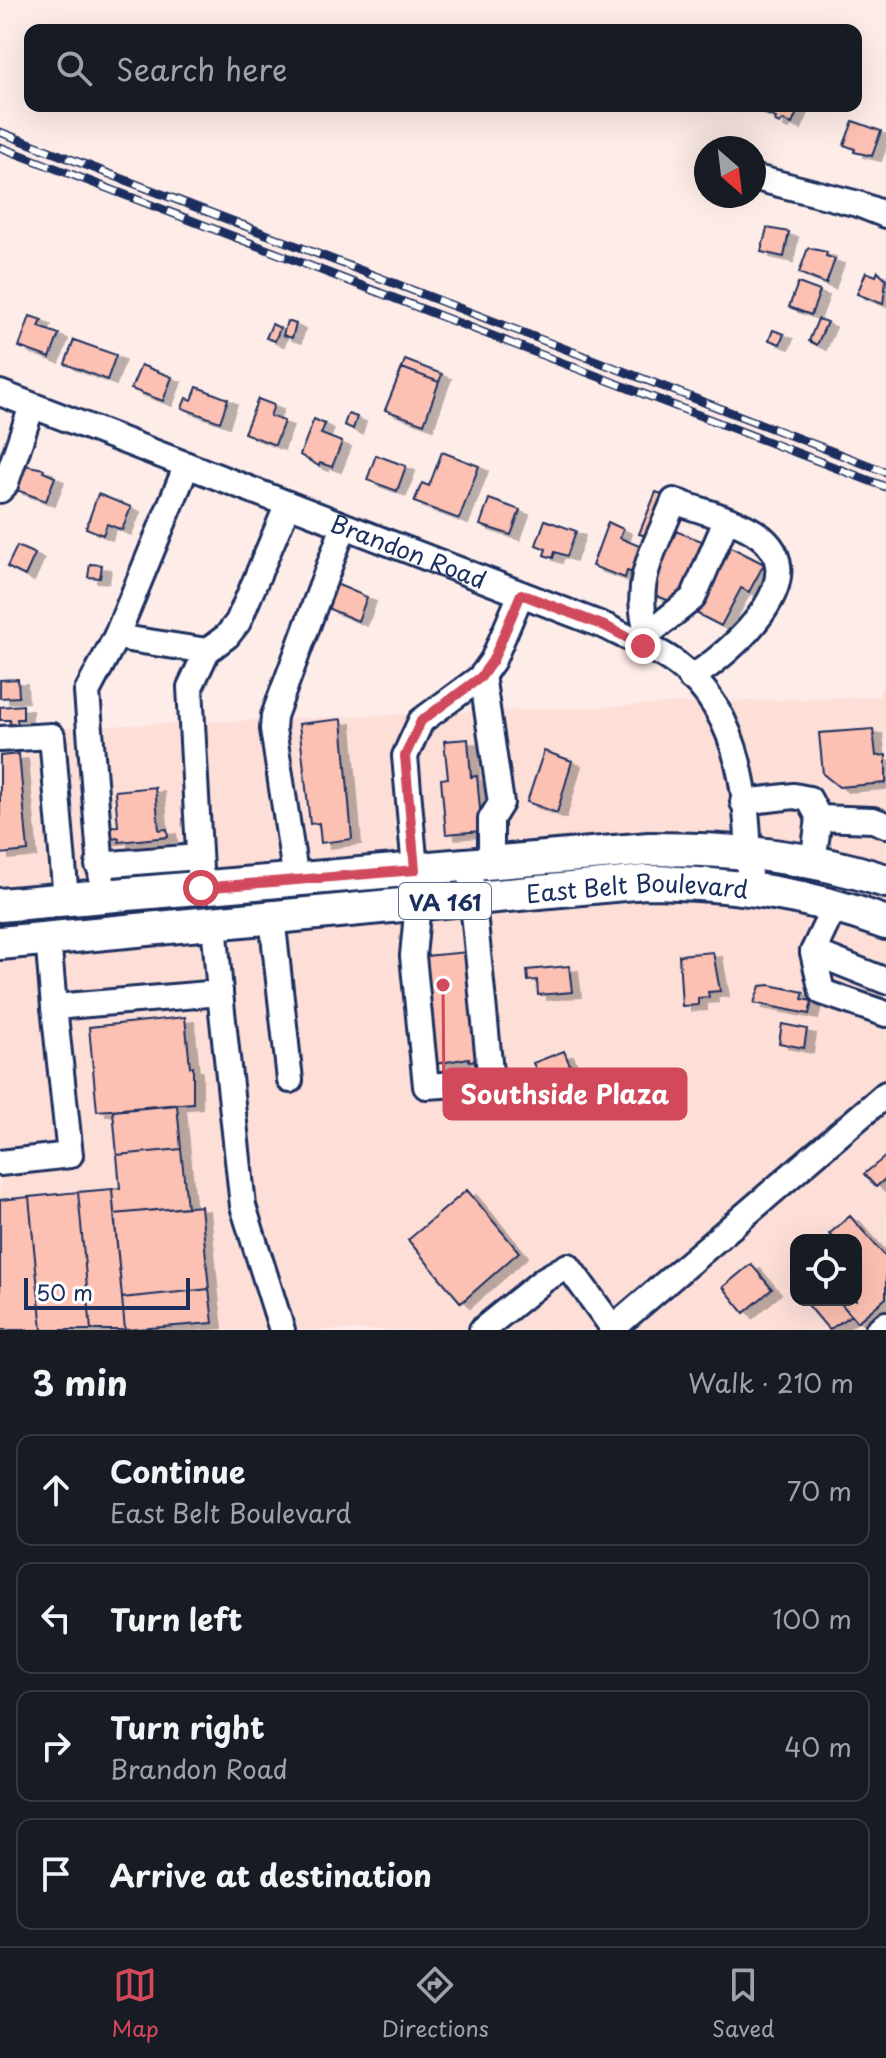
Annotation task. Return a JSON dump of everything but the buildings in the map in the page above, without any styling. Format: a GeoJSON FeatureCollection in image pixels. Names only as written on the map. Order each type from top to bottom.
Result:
{"type":"FeatureCollection","features":[{"type":"Feature","properties":{"kind":"main road","name":"East Belt Boulevard"},"geometry":{"type":"LineString","coordinates":[[0,905],[66,899],[100,880],[200,872],[296,880],[649,849],[749,851],[813,862],[886,881]]}},
{"type":"Feature","properties":{"kind":"main road","name":"East Belt Boulevard"},"geometry":{"type":"LineString","coordinates":[[0,943],[645,882],[749,886],[835,905],[886,923]]}},
{"type":"Feature","properties":{"kind":"street"},"geometry":{"type":"LineString","coordinates":[[766,181],[858,204],[886,215]]}},
{"type":"Feature","properties":{"kind":"street","name":"Brandon Road"},"geometry":{"type":"LineString","coordinates":[[0,393],[646,640],[691,678],[729,731],[739,758],[749,851],[749,886]]}},
{"type":"Feature","properties":{"kind":"street"},"geometry":{"type":"LineString","coordinates":[[0,490],[5,485],[32,406]]}},
{"type":"Feature","properties":{"kind":"street"},"geometry":{"type":"LineString","coordinates":[[100,880],[87,692],[116,637],[187,465]]}},
{"type":"Feature","properties":{"kind":"street"},"geometry":{"type":"LineString","coordinates":[[691,678],[738,643],[768,604],[780,575],[777,556],[752,530],[674,501],[640,589],[646,640],[693,598],[726,521]]}},
{"type":"Feature","properties":{"kind":"street"},"geometry":{"type":"LineString","coordinates":[[200,872],[190,687],[207,651],[227,636],[238,622],[288,504]]}},
{"type":"Feature","properties":{"kind":"street"},"geometry":{"type":"LineString","coordinates":[[296,880],[273,729],[274,716],[344,526]]}},
{"type":"Feature","properties":{"kind":"street"},"geometry":{"type":"LineString","coordinates":[[482,675],[501,803],[491,819],[472,898],[491,1082],[426,1086],[413,956],[418,903],[405,756],[421,721],[482,675],[493,660],[521,594]]}},
{"type":"Feature","properties":{"kind":"street"},"geometry":{"type":"LineString","coordinates":[[642,601],[676,615]]}},
{"type":"Feature","properties":{"kind":"street"},"geometry":{"type":"LineString","coordinates":[[116,637],[207,651]]}},
{"type":"Feature","properties":{"kind":"street"},"geometry":{"type":"LineString","coordinates":[[0,739],[52,736],[66,899]]}},
{"type":"Feature","properties":{"kind":"street"},"geometry":{"type":"LineString","coordinates":[[743,802],[794,796],[809,799],[819,818],[813,862]]}},
{"type":"Feature","properties":{"kind":"street"},"geometry":{"type":"LineString","coordinates":[[819,818],[873,820],[886,825]]}},
{"type":"Feature","properties":{"kind":"street"},"geometry":{"type":"LineString","coordinates":[[835,905],[813,952],[822,992],[886,1014]]}},
{"type":"Feature","properties":{"kind":"street"},"geometry":{"type":"LineString","coordinates":[[272,917],[290,1080]]}},
{"type":"Feature","properties":{"kind":"street"},"geometry":{"type":"LineString","coordinates":[[214,922],[243,1206],[282,1330]]}},
{"type":"Feature","properties":{"kind":"street"},"geometry":{"type":"LineString","coordinates":[[0,1163],[70,1155],[48,938]]}},
{"type":"Feature","properties":{"kind":"street"},"geometry":{"type":"LineString","coordinates":[[813,952],[886,981]]}},
{"type":"Feature","properties":{"kind":"street"},"geometry":{"type":"LineString","coordinates":[[54,1007],[220,993]]}},
{"type":"Feature","properties":{"kind":"street"},"geometry":{"type":"LineString","coordinates":[[482,1330],[568,1266],[623,1326],[886,1094]]}},
{"type":"Feature","properties":{"kind":"street"},"geometry":{"type":"LineString","coordinates":[[878,1330],[886,1324]]}},
{"type":"Feature","properties":{"kind":"shaded area"},"geometry":{"type":"Polygon","coordinates":[[[886,678],[886,1330],[0,1330],[0,730],[879,696],[886,678]]]}},
{"type":"Feature","properties":{"kind":"railway"},"geometry":{"type":"LineString","coordinates":[[0,132],[886,472]]}},
{"type":"Feature","properties":{"kind":"railway"},"geometry":{"type":"LineString","coordinates":[[0,147],[886,487]]}},
{"type":"Feature","properties":{"kind":"place","name":"Southside Plaza"},"geometry":{"type":"Point","coordinates":[443,985]}},
{"type":"Feature","properties":{"kind":"route"},"geometry":{"type":"LineString","coordinates":[[201,888],[415,870],[405,756],[421,721],[481,677],[493,660],[521,594],[607,627],[643,646]]}}]}
